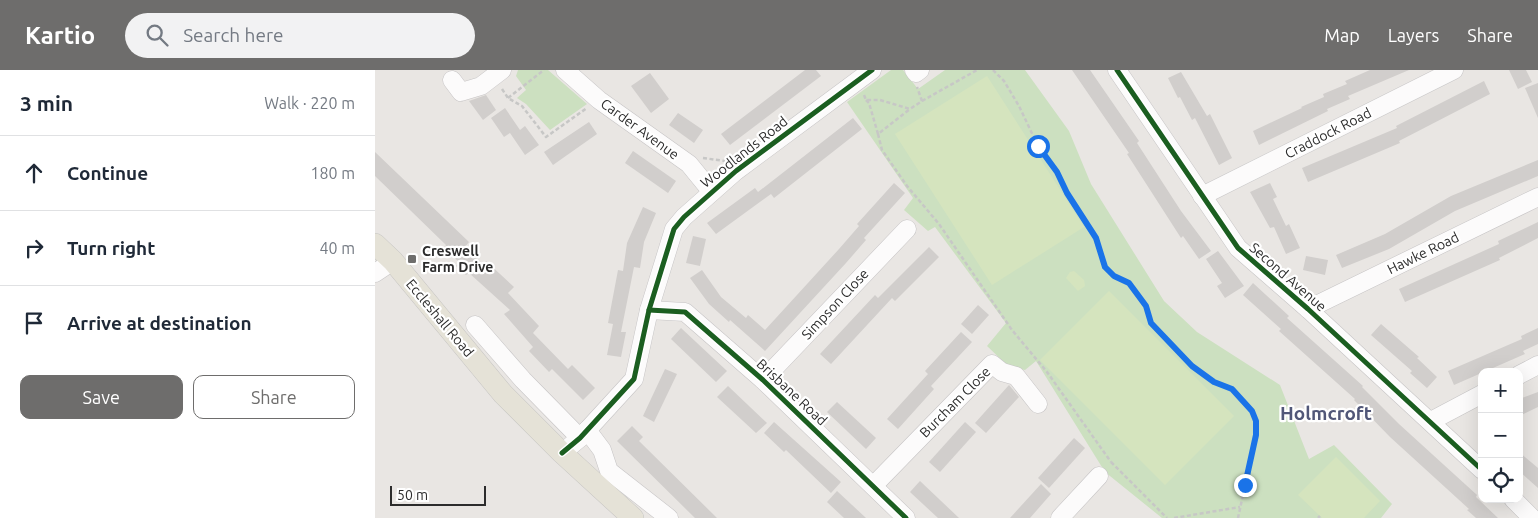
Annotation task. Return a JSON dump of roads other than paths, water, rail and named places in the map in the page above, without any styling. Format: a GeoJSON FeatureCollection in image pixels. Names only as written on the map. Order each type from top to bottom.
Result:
{"type":"FeatureCollection","features":[{"type":"Feature","properties":{"kind":"main road","name":"Eccleshall Road"},"geometry":{"type":"LineString","coordinates":[[375,244],[393,262],[503,394],[562,453],[633,518]]}},
{"type":"Feature","properties":{"kind":"street","name":"Carder Avenue"},"geometry":{"type":"LineString","coordinates":[[565,70],[599,100],[689,164],[711,191]]}},
{"type":"Feature","properties":{"kind":"street","name":"Woodlands Road"},"geometry":{"type":"LineString","coordinates":[[562,453],[583,434],[634,379],[649,310],[674,229],[711,191],[736,170],[872,70]]}},
{"type":"Feature","properties":{"kind":"street","name":"Craddock Road"},"geometry":{"type":"LineString","coordinates":[[1202,196],[1454,70]]}},
{"type":"Feature","properties":{"kind":"street","name":"Second Avenue"},"geometry":{"type":"LineString","coordinates":[[1119,71],[1238,248],[1308,309],[1478,466]]}},
{"type":"Feature","properties":{"kind":"street"},"geometry":{"type":"LineString","coordinates":[[452,80],[461,92],[492,78]]}},
{"type":"Feature","properties":{"kind":"street","name":"Hawke Road"},"geometry":{"type":"LineString","coordinates":[[1308,309],[1538,197]]}},
{"type":"Feature","properties":{"kind":"street","name":"Simpson Close"},"geometry":{"type":"LineString","coordinates":[[763,380],[907,229]]}},
{"type":"Feature","properties":{"kind":"street"},"geometry":{"type":"LineString","coordinates":[[375,273],[393,262]]}},
{"type":"Feature","properties":{"kind":"street","name":"Brisbane Road"},"geometry":{"type":"LineString","coordinates":[[649,310],[685,312],[763,380],[874,485],[906,518]]}},
{"type":"Feature","properties":{"kind":"street","name":"Eccleshall Road"},"geometry":{"type":"LineString","coordinates":[[475,325],[523,380],[602,450],[609,471],[669,518]]}},
{"type":"Feature","properties":{"kind":"street","name":"Burcham Close"},"geometry":{"type":"LineString","coordinates":[[874,485],[992,364],[1002,372],[1016,376],[1038,404]]}},
{"type":"Feature","properties":{"kind":"street"},"geometry":{"type":"LineString","coordinates":[[1523,372],[1538,365]]}},
{"type":"Feature","properties":{"kind":"street"},"geometry":{"type":"LineString","coordinates":[[503,394],[523,380]]}},
{"type":"Feature","properties":{"kind":"street"},"geometry":{"type":"LineString","coordinates":[[1431,421],[1478,396]]}},
{"type":"Feature","properties":{"kind":"street"},"geometry":{"type":"LineString","coordinates":[[1060,518],[1099,476]]}},
{"type":"Feature","properties":{"kind":"street"},"geometry":{"type":"LineString","coordinates":[[1517,503],[1532,518]]}},
{"type":"Feature","properties":{"kind":"place","name":"Creswell Farm Drive"},"geometry":{"type":"Point","coordinates":[412,259]}},
{"type":"Feature","properties":{"kind":"district","name":"Holmcroft"},"geometry":{"type":"Point","coordinates":[1326,413]}}]}
